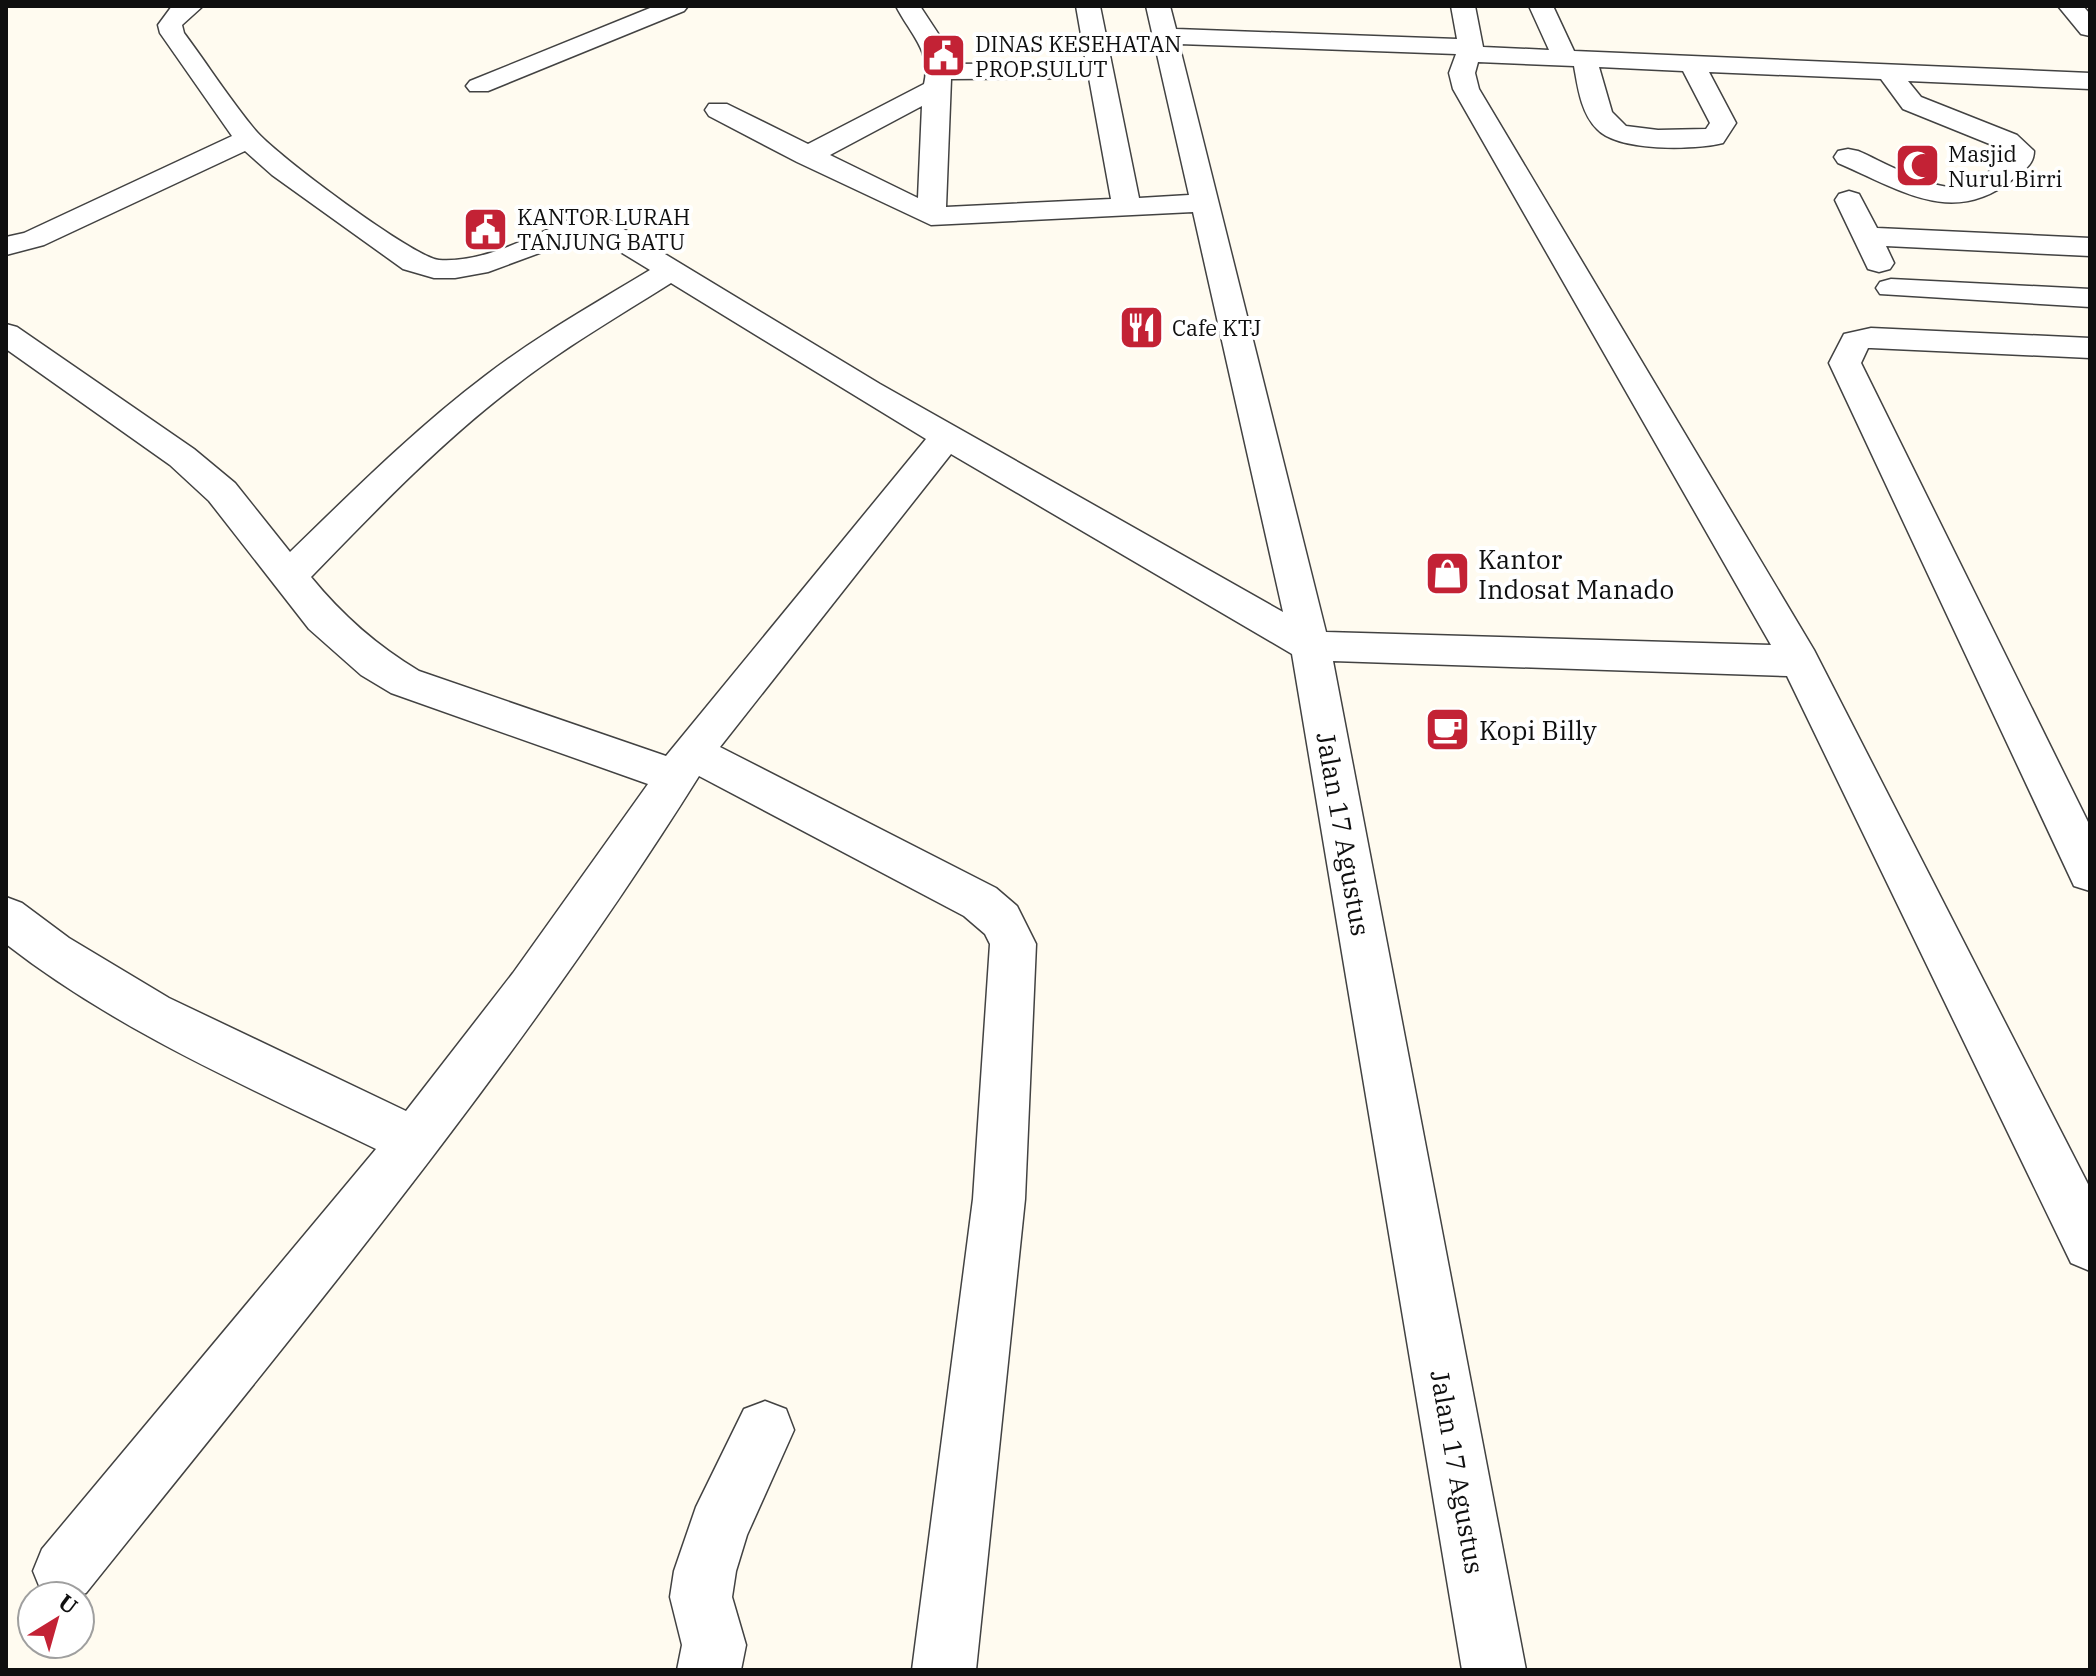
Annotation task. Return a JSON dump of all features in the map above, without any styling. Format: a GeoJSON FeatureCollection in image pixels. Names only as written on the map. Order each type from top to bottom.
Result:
{"type":"FeatureCollection","features":[{"type":"Feature","properties":{"kind":"street"},"geometry":{"type":"LineString","coordinates":[[191,6],[172,18],[172,33],[248,139],[282,169],[414,263],[434,271],[456,272],[588,225],[597,225],[701,291],[1310,646],[1800,661]]}},
{"type":"Feature","properties":{"kind":"street"},"geometry":{"type":"LineString","coordinates":[[479,86],[676,6]]}},
{"type":"Feature","properties":{"kind":"street"},"geometry":{"type":"LineString","coordinates":[[908,6],[940,56],[931,216]]}},
{"type":"Feature","properties":{"kind":"street"},"geometry":{"type":"LineString","coordinates":[[1088,6],[1127,208]]}},
{"type":"Feature","properties":{"kind":"street"},"geometry":{"type":"LineString","coordinates":[[1463,6],[1470,51],[1462,73],[1466,89],[1800,661],[2090,1244]]}},
{"type":"Feature","properties":{"kind":"street"},"geometry":{"type":"LineString","coordinates":[[1541,6],[1575,59],[1602,117],[1616,131],[1630,136],[1714,137],[1723,123],[1692,63]]}},
{"type":"Feature","properties":{"kind":"street"},"geometry":{"type":"LineString","coordinates":[[2070,6],[2090,29]]}},
{"type":"Feature","properties":{"kind":"street"},"geometry":{"type":"LineString","coordinates":[[1162,21],[1575,59],[2090,81]]}},
{"type":"Feature","properties":{"kind":"street","name":"Jalan 17 Agustus"},"geometry":{"type":"LineString","coordinates":[[1162,21],[1310,646],[1494,1670]]}},
{"type":"Feature","properties":{"kind":"street"},"geometry":{"type":"LineString","coordinates":[[807,156],[938,80],[1101,70]]}},
{"type":"Feature","properties":{"kind":"street"},"geometry":{"type":"LineString","coordinates":[[1848,157],[1937,192],[1958,197],[1972,194],[2020,160],[2020,151],[2007,141],[1912,103],[1888,72]]}},
{"type":"Feature","properties":{"kind":"street"},"geometry":{"type":"LineString","coordinates":[[718,110],[931,216],[1205,203]]}},
{"type":"Feature","properties":{"kind":"street"},"geometry":{"type":"LineString","coordinates":[[6,246],[34,239],[248,139]]}},
{"type":"Feature","properties":{"kind":"street"},"geometry":{"type":"LineString","coordinates":[[1849,200],[1897,300],[2090,298]]}},
{"type":"Feature","properties":{"kind":"street"},"geometry":{"type":"LineString","coordinates":[[1866,236],[2090,247]]}},
{"type":"Feature","properties":{"kind":"street"},"geometry":{"type":"LineString","coordinates":[[289,576],[403,463],[497,383],[539,352],[672,270]]}},
{"type":"Feature","properties":{"kind":"street"},"geometry":{"type":"LineString","coordinates":[[6,334],[182,457],[222,492],[323,619],[375,664],[405,682],[684,764],[980,902],[1001,920],[1013,944],[999,1199],[944,1670]]}},
{"type":"Feature","properties":{"kind":"street"},"geometry":{"type":"LineString","coordinates":[[2090,348],[1871,338],[1855,341],[1845,363],[2090,872]]}},
{"type":"Feature","properties":{"kind":"street"},"geometry":{"type":"LineString","coordinates":[[64,1571],[415,1141],[539,975],[684,764],[947,436]]}},
{"type":"Feature","properties":{"kind":"street"},"geometry":{"type":"LineString","coordinates":[[6,917],[45,949],[104,988],[415,1141]]}},
{"type":"Feature","properties":{"kind":"street"},"geometry":{"type":"LineString","coordinates":[[709,1670],[714,1645],[701,1597],[705,1571],[718,1529],[765,1430]]}},
{"type":"Feature","properties":{"kind":"place","name":"DINAS KESEHATAN PROP.SULUT"},"geometry":{"type":"Point","coordinates":[944,56]}},
{"type":"Feature","properties":{"kind":"place","name":"Masjid Nurul Birri"},"geometry":{"type":"Point","coordinates":[1917,166]}},
{"type":"Feature","properties":{"kind":"place","name":"KANTOR LURAH TANJUNG BATU"},"geometry":{"type":"Point","coordinates":[486,229]}},
{"type":"Feature","properties":{"kind":"place","name":"Cafe KTJ"},"geometry":{"type":"Point","coordinates":[1141,327]}},
{"type":"Feature","properties":{"kind":"place","name":"Kantor Indosat Manado"},"geometry":{"type":"Point","coordinates":[1447,574]}},
{"type":"Feature","properties":{"kind":"place","name":"Kopi Billy"},"geometry":{"type":"Point","coordinates":[1448,730]}}]}
